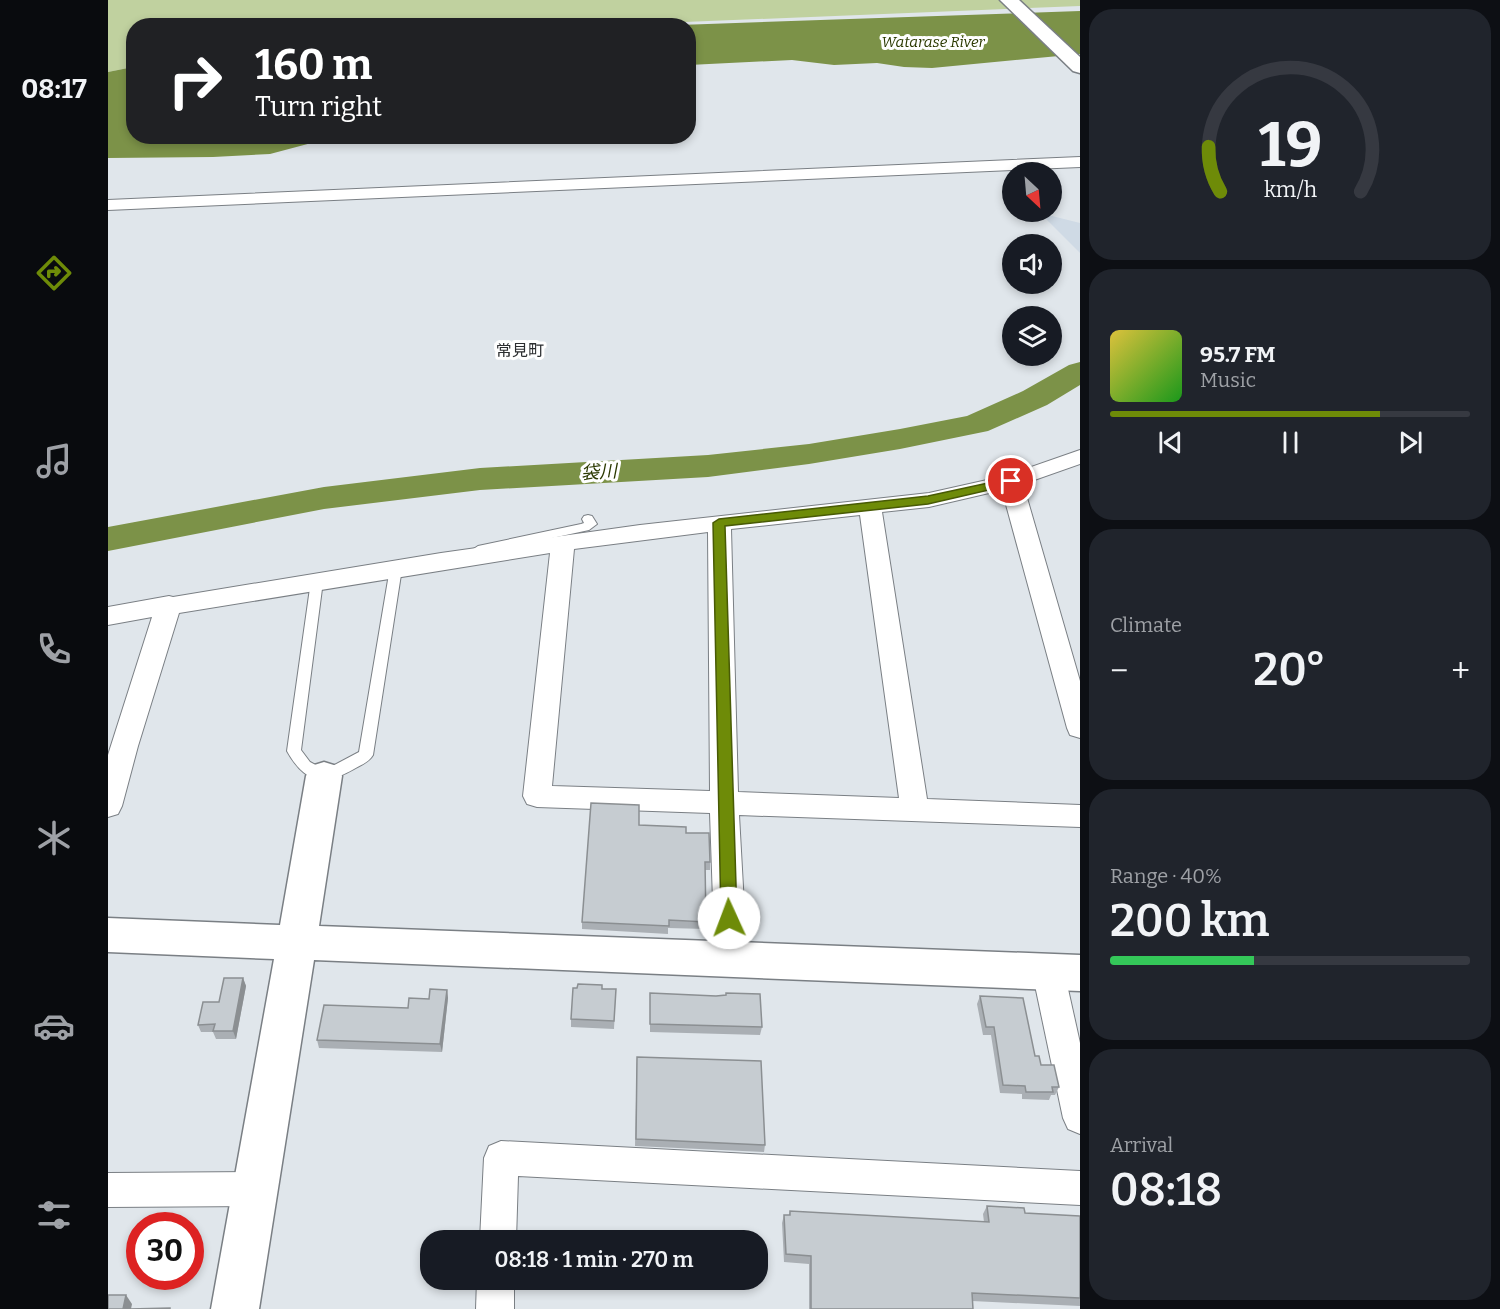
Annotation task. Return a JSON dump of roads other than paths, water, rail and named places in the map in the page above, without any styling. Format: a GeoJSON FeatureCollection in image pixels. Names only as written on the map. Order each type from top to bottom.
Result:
{"type":"FeatureCollection","features":[{"type":"Feature","properties":{"kind":"street"},"geometry":{"type":"LineString","coordinates":[[1009,0],[1080,67]]}},
{"type":"Feature","properties":{"kind":"street"},"geometry":{"type":"LineString","coordinates":[[108,205],[1080,162]]}},
{"type":"Feature","properties":{"kind":"street"},"geometry":{"type":"LineString","coordinates":[[108,616],[169,604],[441,561],[719,523],[870,508],[951,496],[1011,481],[1080,457]]}},
{"type":"Feature","properties":{"kind":"street"},"geometry":{"type":"LineString","coordinates":[[1011,481],[1080,728]]}},
{"type":"Feature","properties":{"kind":"street"},"geometry":{"type":"LineString","coordinates":[[870,508],[915,810]]}},
{"type":"Feature","properties":{"kind":"street"},"geometry":{"type":"LineString","coordinates":[[719,523],[724,803],[730,959]]}},
{"type":"Feature","properties":{"kind":"street"},"geometry":{"type":"LineString","coordinates":[[563,544],[537,796],[1080,816]]}},
{"type":"Feature","properties":{"kind":"street"},"geometry":{"type":"LineString","coordinates":[[108,807],[116,747],[169,604]]}},
{"type":"Feature","properties":{"kind":"street"},"geometry":{"type":"LineString","coordinates":[[235,1309],[257,1189],[324,776]]}},
{"type":"Feature","properties":{"kind":"street"},"geometry":{"type":"LineString","coordinates":[[108,935],[1064,972],[1080,1118]]}},
{"type":"Feature","properties":{"kind":"street"},"geometry":{"type":"LineString","coordinates":[[498,1230],[501,1158],[1080,1188]]}},
{"type":"Feature","properties":{"kind":"street"},"geometry":{"type":"LineString","coordinates":[[108,1190],[257,1189]]}},
{"type":"Feature","properties":{"kind":"street"},"geometry":{"type":"LineString","coordinates":[[495,1309],[496,1290]]}},
{"type":"Feature","properties":{"kind":"lane"},"geometry":{"type":"LineString","coordinates":[[441,561],[488,547],[585,527],[591,524],[588,519]]}},
{"type":"Feature","properties":{"kind":"lane"},"geometry":{"type":"LineString","coordinates":[[317,581],[294,751],[304,766],[324,776],[366,755],[396,568]]}},
{"type":"Feature","properties":{"kind":"water","name":"Watarase River"},"geometry":{"type":"Polygon","coordinates":[[[1080,11],[1080,54],[932,68],[877,63],[834,65],[792,60],[696,65],[696,24],[1080,11]]]}},
{"type":"Feature","properties":{"kind":"water"},"geometry":{"type":"Polygon","coordinates":[[[126,68],[126,144],[308,144],[270,154],[108,158],[108,72],[126,68]]]}},
{"type":"Feature","properties":{"kind":"waterway","name":"袋川"},"geometry":{"type":"LineString","coordinates":[[108,539],[324,498],[480,479],[708,466],[809,454],[900,439],[976,424],[1035,398],[1080,372]]}},
{"type":"Feature","properties":{"kind":"district","name":"常見町"},"geometry":{"type":"Point","coordinates":[520,350]}}]}
